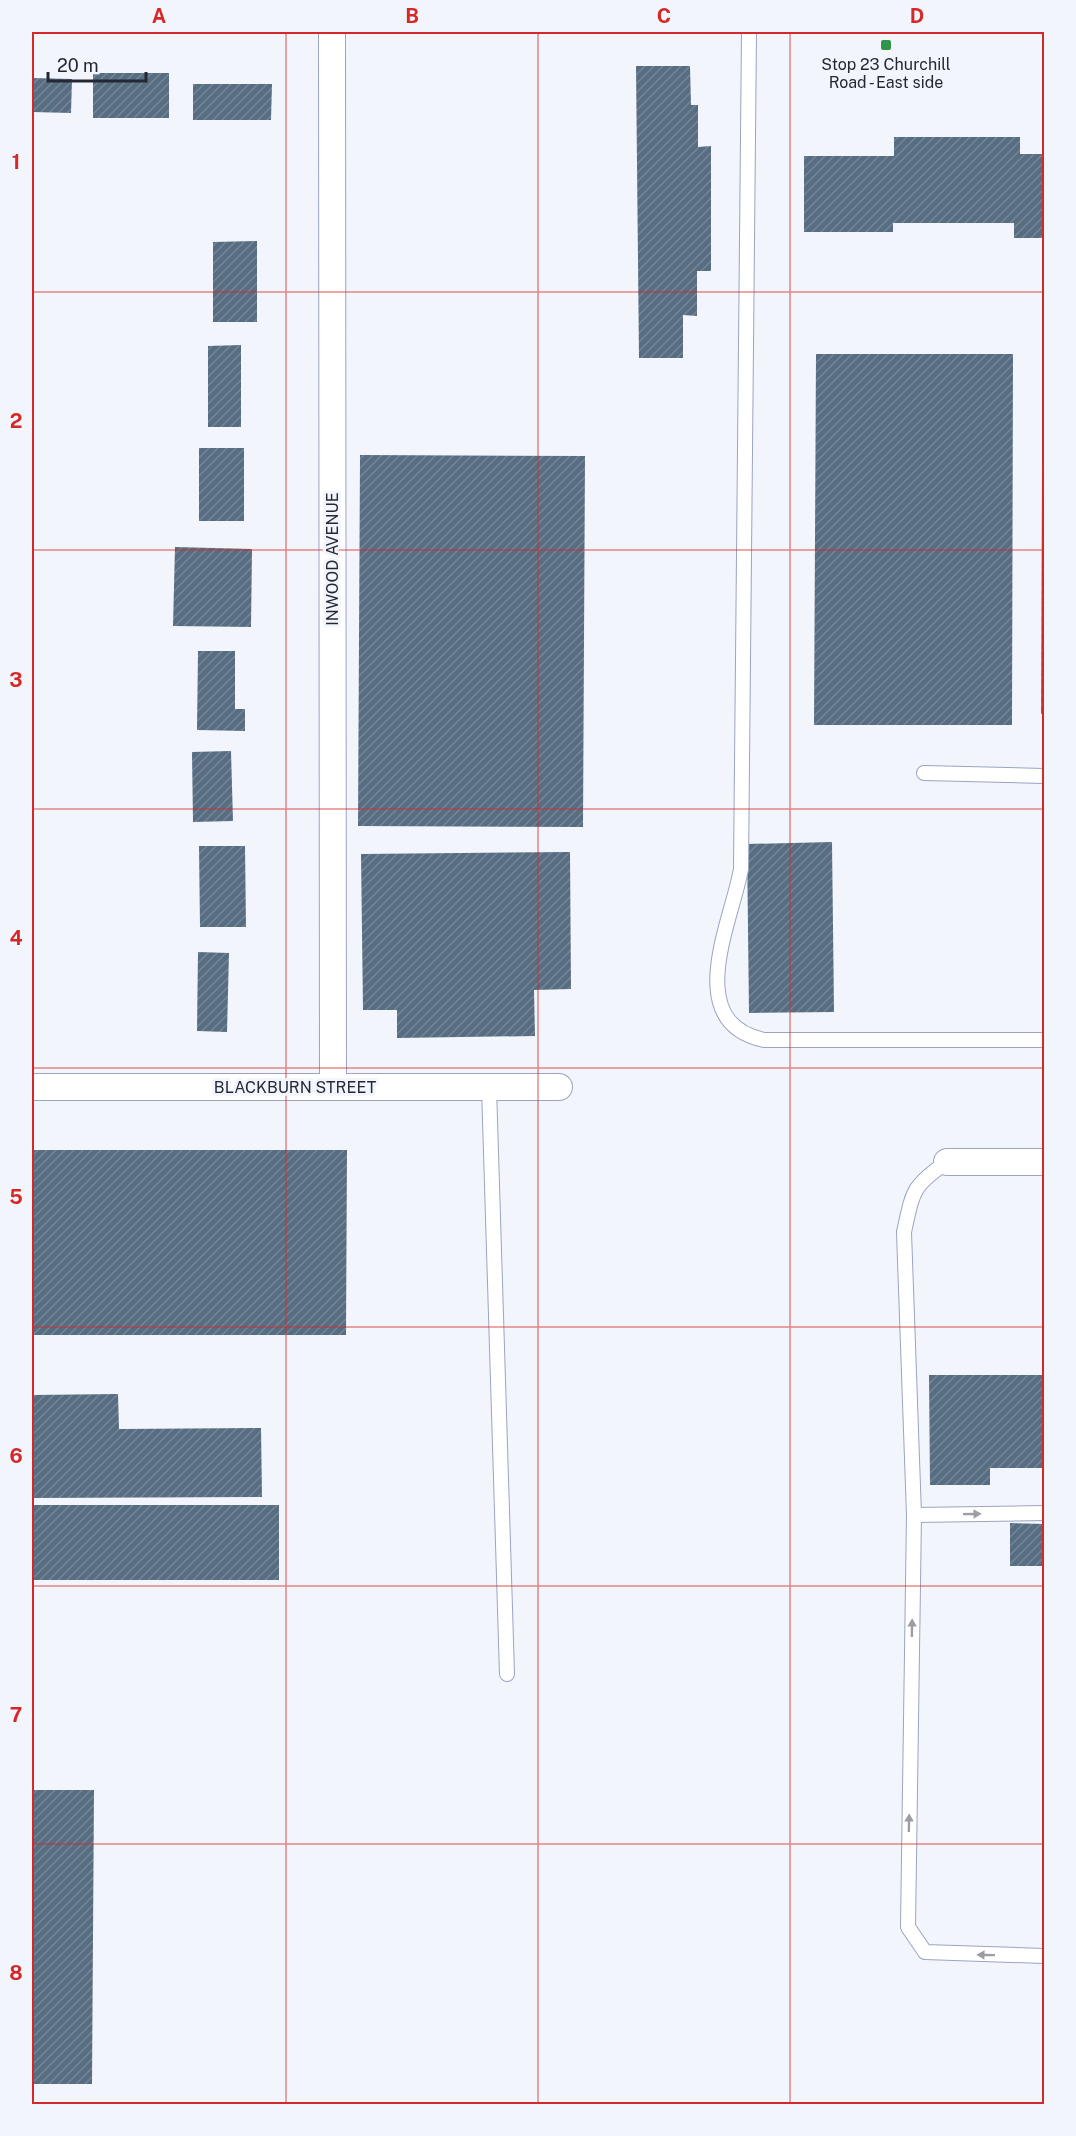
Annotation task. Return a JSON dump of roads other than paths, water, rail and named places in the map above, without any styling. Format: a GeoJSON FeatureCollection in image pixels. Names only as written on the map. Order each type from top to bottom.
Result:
{"type":"FeatureCollection","features":[{"type":"Feature","properties":{"kind":"street","name":"INWOOD AVENUE"},"geometry":{"type":"LineString","coordinates":[[332,32],[333,1087]]}},
{"type":"Feature","properties":{"kind":"street","name":"BLACKBURN STREET"},"geometry":{"type":"LineString","coordinates":[[32,1087],[559,1087]]}},
{"type":"Feature","properties":{"kind":"street"},"geometry":{"type":"LineString","coordinates":[[947,1162],[1044,1162]]}},
{"type":"Feature","properties":{"kind":"lane"},"geometry":{"type":"LineString","coordinates":[[749,32],[741,869],[718,960],[717,991],[721,1005],[729,1020],[750,1038],[764,1040],[1044,1040]]}},
{"type":"Feature","properties":{"kind":"lane"},"geometry":{"type":"LineString","coordinates":[[924,773],[1044,776]]}},
{"type":"Feature","properties":{"kind":"lane"},"geometry":{"type":"LineString","coordinates":[[489,1087],[507,1674]]}},
{"type":"Feature","properties":{"kind":"lane"},"geometry":{"type":"LineString","coordinates":[[947,1162],[925,1177],[913,1193],[904,1232],[914,1515],[908,1927],[925,1952],[1044,1956]]}},
{"type":"Feature","properties":{"kind":"lane"},"geometry":{"type":"LineString","coordinates":[[914,1515],[1044,1513]]}},
{"type":"Feature","properties":{"kind":"place","name":"Stop 23 Churchill Road - East side"},"geometry":{"type":"Point","coordinates":[886,45]}}]}
